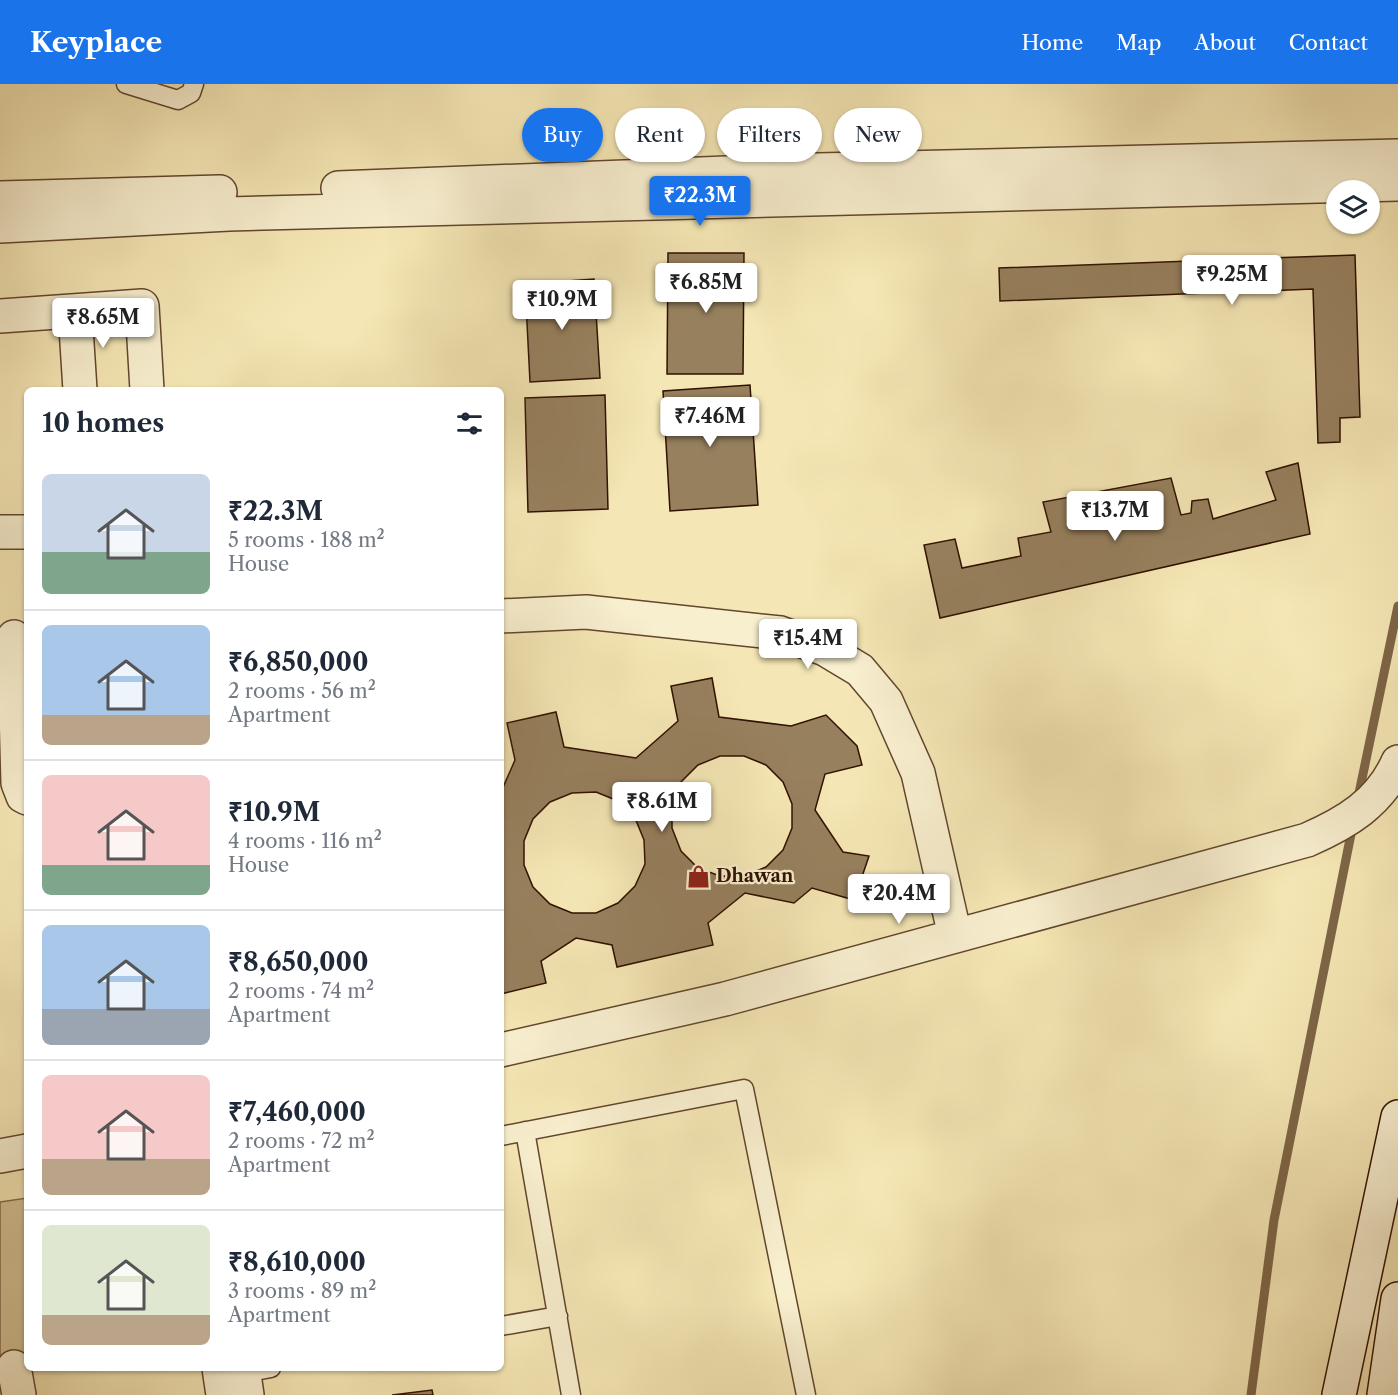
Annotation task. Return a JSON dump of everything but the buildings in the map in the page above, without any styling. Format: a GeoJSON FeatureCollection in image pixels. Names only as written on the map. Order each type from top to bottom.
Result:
{"type":"FeatureCollection","features":[{"type":"Feature","properties":{"kind":"street"},"geometry":{"type":"LineString","coordinates":[[0,198],[463,184],[776,171],[1398,156]]}},
{"type":"Feature","properties":{"kind":"street"},"geometry":{"type":"LineString","coordinates":[[0,226],[253,213],[1398,184]]}},
{"type":"Feature","properties":{"kind":"street"},"geometry":{"type":"LineString","coordinates":[[0,316],[142,306],[147,387]]}},
{"type":"Feature","properties":{"kind":"street"},"geometry":{"type":"LineString","coordinates":[[75,312],[80,387]]}},
{"type":"Feature","properties":{"kind":"street"},"geometry":{"type":"LineString","coordinates":[[0,532],[24,532]]}},
{"type":"Feature","properties":{"kind":"street"},"geometry":{"type":"LineString","coordinates":[[504,616],[586,612],[771,632],[825,649],[860,670],[886,701],[918,773],[955,936]]}},
{"type":"Feature","properties":{"kind":"street"},"geometry":{"type":"LineString","coordinates":[[14,638],[18,783],[24,797]]}},
{"type":"Feature","properties":{"kind":"street"},"geometry":{"type":"LineString","coordinates":[[504,1049],[725,999],[1307,840],[1343,824],[1370,803],[1398,762]]}},
{"type":"Feature","properties":{"kind":"street"},"geometry":{"type":"LineString","coordinates":[[0,802],[24,800]]}},
{"type":"Feature","properties":{"kind":"street"},"geometry":{"type":"LineString","coordinates":[[1339,1395],[1398,1117]]}},
{"type":"Feature","properties":{"kind":"street"},"geometry":{"type":"LineString","coordinates":[[0,1156],[24,1152]]}},
{"type":"Feature","properties":{"kind":"street"},"geometry":{"type":"LineString","coordinates":[[1384,1395],[1398,1299]]}},
{"type":"Feature","properties":{"kind":"lane"},"geometry":{"type":"LineString","coordinates":[[126,84],[178,100],[191,93],[194,84]]}},
{"type":"Feature","properties":{"kind":"lane"},"geometry":{"type":"LineString","coordinates":[[504,1135],[744,1089],[806,1395]]}},
{"type":"Feature","properties":{"kind":"lane"},"geometry":{"type":"LineString","coordinates":[[525,1131],[571,1395]]}},
{"type":"Feature","properties":{"kind":"lane"},"geometry":{"type":"LineString","coordinates":[[504,1325],[558,1316]]}},
{"type":"Feature","properties":{"kind":"shaded area"},"geometry":{"type":"Polygon","coordinates":[[[24,1198],[24,1359],[0,1365],[0,1202],[24,1198]]]}},
{"type":"Feature","properties":{"kind":"waterway"},"geometry":{"type":"LineString","coordinates":[[1358,798],[1398,606]]}},
{"type":"Feature","properties":{"kind":"waterway"},"geometry":{"type":"LineString","coordinates":[[1251,1395],[1274,1220],[1352,829]]}},
{"type":"Feature","properties":{"kind":"place","name":"Dhawan"},"geometry":{"type":"Point","coordinates":[698,876]}}]}
